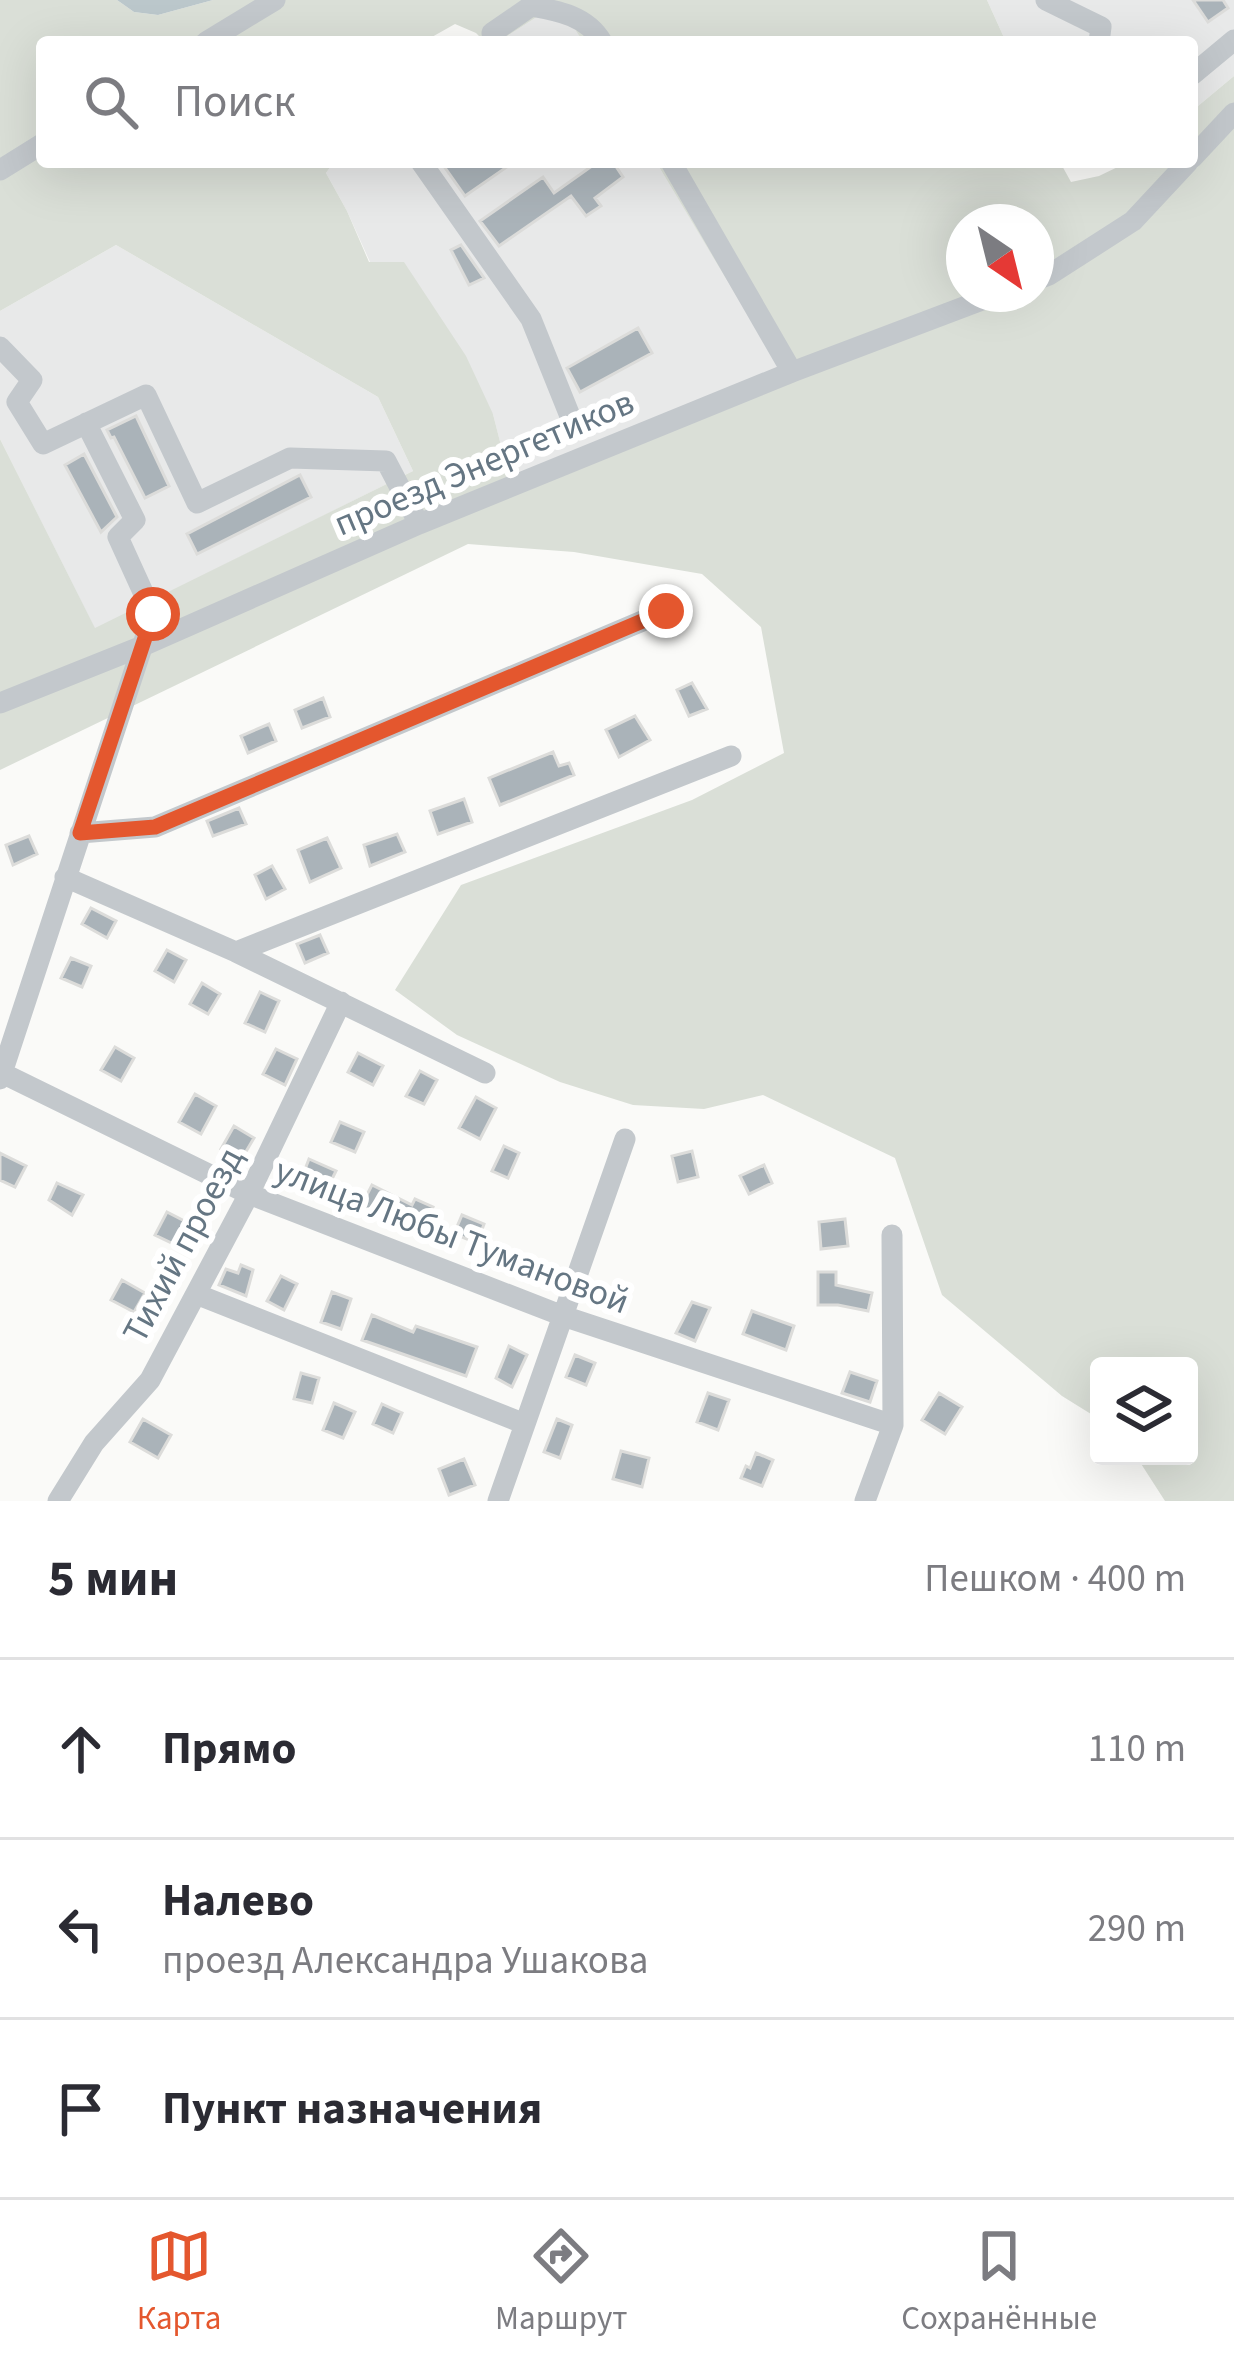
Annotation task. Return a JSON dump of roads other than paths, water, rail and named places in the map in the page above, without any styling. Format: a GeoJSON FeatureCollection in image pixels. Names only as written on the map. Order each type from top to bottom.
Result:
{"type":"FeatureCollection","features":[{"type":"Feature","properties":{"kind":"street"},"geometry":{"type":"LineString","coordinates":[[216,36],[275,0]]}},
{"type":"Feature","properties":{"kind":"street"},"geometry":{"type":"LineString","coordinates":[[582,0],[599,36]]}},
{"type":"Feature","properties":{"kind":"street"},"geometry":{"type":"LineString","coordinates":[[1046,0],[1101,27],[1100,36]]}},
{"type":"Feature","properties":{"kind":"street"},"geometry":{"type":"LineString","coordinates":[[492,36],[531,7],[567,12],[598,36]]}},
{"type":"Feature","properties":{"kind":"street"},"geometry":{"type":"LineString","coordinates":[[1198,70],[1234,40]]}},
{"type":"Feature","properties":{"kind":"street"},"geometry":{"type":"LineString","coordinates":[[1198,151],[1234,113]]}},
{"type":"Feature","properties":{"kind":"street"},"geometry":{"type":"LineString","coordinates":[[0,170],[36,148]]}},
{"type":"Feature","properties":{"kind":"street"},"geometry":{"type":"LineString","coordinates":[[425,168],[531,319],[570,416]]}},
{"type":"Feature","properties":{"kind":"street"},"geometry":{"type":"LineString","coordinates":[[674,168],[792,372]]}},
{"type":"Feature","properties":{"kind":"street"},"geometry":{"type":"LineString","coordinates":[[1054,272],[1133,221],[1183,168]]}},
{"type":"Feature","properties":{"kind":"street","name":"проезд Энергетиков"},"geometry":{"type":"LineString","coordinates":[[0,703],[145,645],[419,524],[950,312]]}},
{"type":"Feature","properties":{"kind":"street"},"geometry":{"type":"LineString","coordinates":[[0,347],[32,380],[17,402],[44,444],[146,394],[197,503],[290,458],[386,460],[419,524]]}},
{"type":"Feature","properties":{"kind":"street"},"geometry":{"type":"LineString","coordinates":[[1,1075],[153,614],[118,537],[135,520],[86,423]]}},
{"type":"Feature","properties":{"kind":"street"},"geometry":{"type":"LineString","coordinates":[[80,833],[155,827],[666,611]]}},
{"type":"Feature","properties":{"kind":"street"},"geometry":{"type":"LineString","coordinates":[[236,952],[731,756]]}},
{"type":"Feature","properties":{"kind":"street"},"geometry":{"type":"LineString","coordinates":[[65,878],[236,952],[485,1072]]}},
{"type":"Feature","properties":{"kind":"street","name":"Тихий проезд"},"geometry":{"type":"LineString","coordinates":[[58,1501],[94,1443],[150,1380],[249,1194],[340,1002]]}},
{"type":"Feature","properties":{"kind":"street","name":"улица Любы Тумановой"},"geometry":{"type":"LineString","coordinates":[[1,1075],[249,1194],[562,1316],[893,1425]]}},
{"type":"Feature","properties":{"kind":"street"},"geometry":{"type":"LineString","coordinates":[[498,1501],[625,1139]]}},
{"type":"Feature","properties":{"kind":"street"},"geometry":{"type":"LineString","coordinates":[[866,1501],[893,1425],[892,1235]]}},
{"type":"Feature","properties":{"kind":"street"},"geometry":{"type":"LineString","coordinates":[[196,1294],[525,1424]]}}]}
